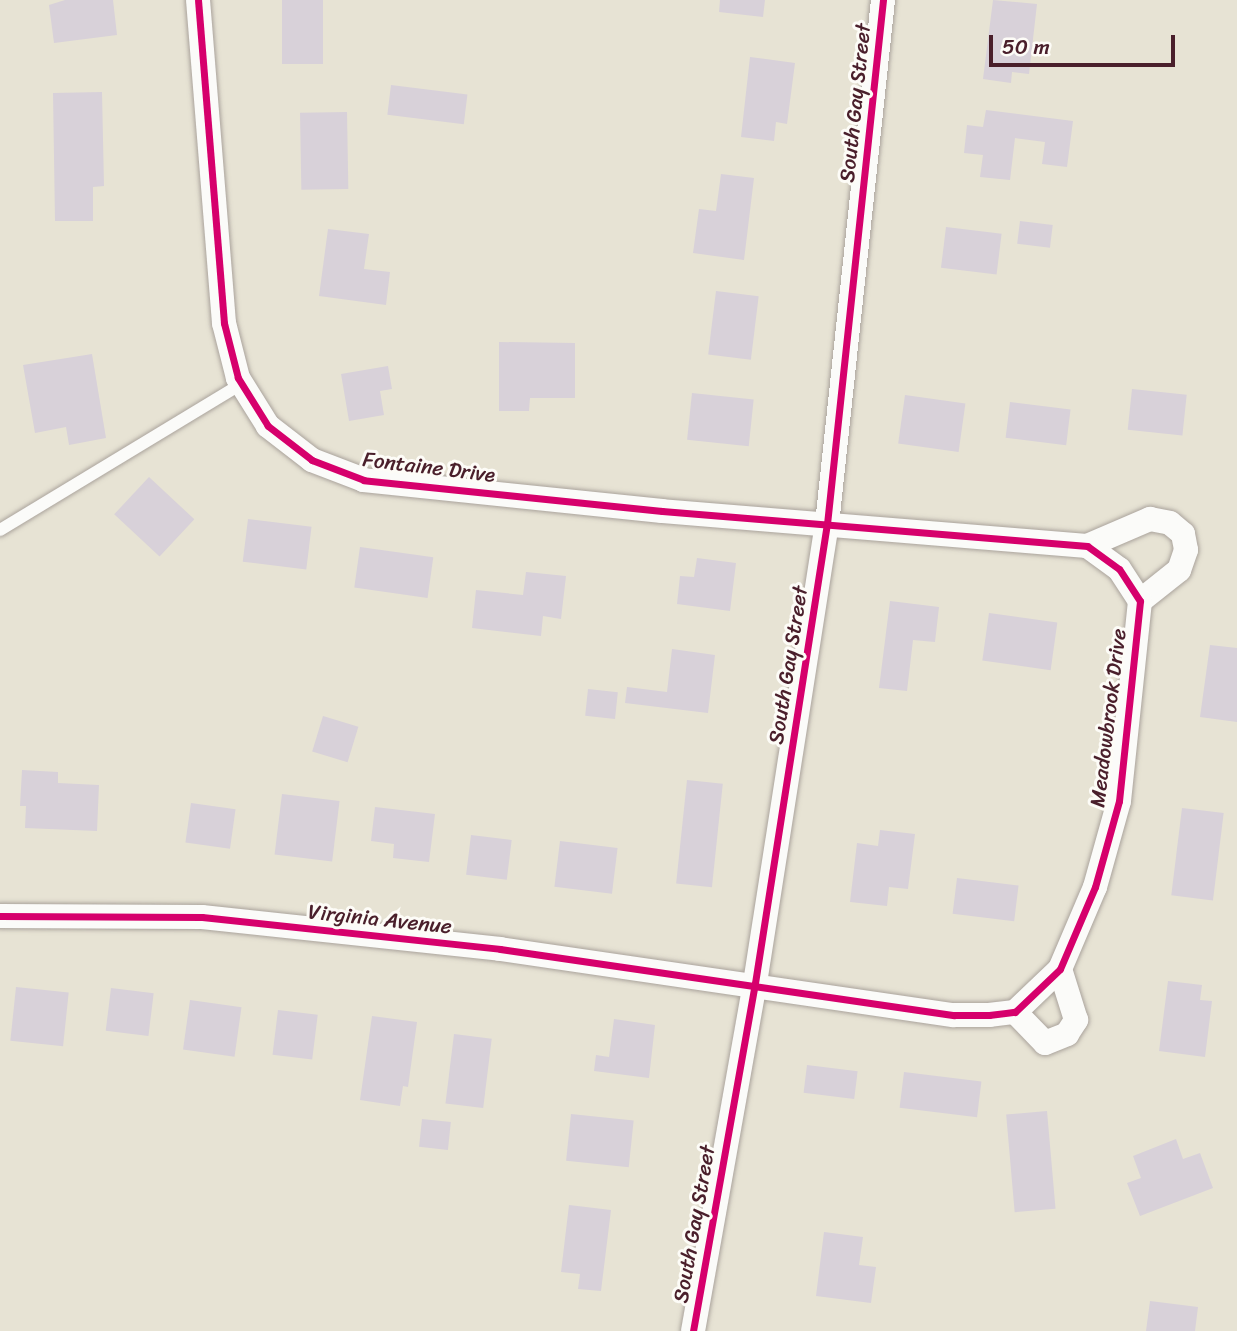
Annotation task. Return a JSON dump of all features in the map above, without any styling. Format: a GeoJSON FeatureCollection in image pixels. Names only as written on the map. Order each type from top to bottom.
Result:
{"type":"FeatureCollection","features":[{"type":"Feature","properties":{"kind":"street","name":"Fontaine Drive"},"geometry":{"type":"LineString","coordinates":[[198,0],[224,323],[241,384],[268,426],[312,460],[364,480],[827,524]]}},
{"type":"Feature","properties":{"kind":"street","name":"South Gay Street"},"geometry":{"type":"LineString","coordinates":[[693,1331],[755,982],[827,524],[883,0]]}},
{"type":"Feature","properties":{"kind":"street","name":"Meadowbrook Drive"},"geometry":{"type":"LineString","coordinates":[[827,524],[1087,546],[1150,519],[1170,523],[1183,534],[1186,550],[1179,570],[1140,601]]}},
{"type":"Feature","properties":{"kind":"street","name":"Meadowbrook Drive"},"geometry":{"type":"LineString","coordinates":[[1015,1012],[1060,970],[1095,887],[1119,801],[1140,601],[1119,569],[1087,546]]}},
{"type":"Feature","properties":{"kind":"street","name":"Virginia Avenue"},"geometry":{"type":"LineString","coordinates":[[0,916],[202,917],[755,982]]}},
{"type":"Feature","properties":{"kind":"street"},"geometry":{"type":"LineString","coordinates":[[755,982],[954,1015],[1015,1012],[1045,1043],[1056,1043],[1067,1034],[1076,1020],[1060,970]]}},
{"type":"Feature","properties":{"kind":"lane"},"geometry":{"type":"LineString","coordinates":[[0,530],[241,384]]}},
{"type":"Feature","properties":{"kind":"building"},"geometry":{"type":"Polygon","coordinates":[[[65,0],[113,0],[117,35],[54,43],[49,5],[65,0]]]}},
{"type":"Feature","properties":{"kind":"building"},"geometry":{"type":"Polygon","coordinates":[[[282,0],[323,0],[323,64],[282,64],[282,0]]]}},
{"type":"Feature","properties":{"kind":"building"},"geometry":{"type":"Polygon","coordinates":[[[720,0],[765,0],[763,17],[719,12],[720,0]]]}},
{"type":"Feature","properties":{"kind":"building"},"geometry":{"type":"Polygon","coordinates":[[[993,0],[1037,4],[1029,74],[1012,72],[1011,83],[983,79],[993,0]]]}},
{"type":"Feature","properties":{"kind":"building"},"geometry":{"type":"Polygon","coordinates":[[[750,57],[795,63],[787,124],[776,122],[774,141],[741,137],[750,57]]]}},
{"type":"Feature","properties":{"kind":"building"},"geometry":{"type":"Polygon","coordinates":[[[391,85],[467,94],[464,124],[387,115],[391,85]]]}},
{"type":"Feature","properties":{"kind":"building"},"geometry":{"type":"Polygon","coordinates":[[[102,92],[104,186],[93,187],[93,221],[55,221],[53,93],[102,92]]]}},
{"type":"Feature","properties":{"kind":"building"},"geometry":{"type":"Polygon","coordinates":[[[986,110],[1073,121],[1067,167],[1042,164],[1045,142],[1015,138],[1010,180],[980,177],[983,155],[964,153],[967,125],[983,127],[986,110]]]}},
{"type":"Feature","properties":{"kind":"building"},"geometry":{"type":"Polygon","coordinates":[[[347,112],[348,189],[301,190],[300,113],[347,112]]]}},
{"type":"Feature","properties":{"kind":"building"},"geometry":{"type":"Polygon","coordinates":[[[721,174],[754,178],[744,260],[693,253],[699,209],[716,211],[721,174]]]}},
{"type":"Feature","properties":{"kind":"building"},"geometry":{"type":"Polygon","coordinates":[[[1020,221],[1053,225],[1050,248],[1017,244],[1020,221]]]}},
{"type":"Feature","properties":{"kind":"building"},"geometry":{"type":"Polygon","coordinates":[[[946,227],[1002,234],[997,275],[941,268],[946,227]]]}},
{"type":"Feature","properties":{"kind":"building"},"geometry":{"type":"Polygon","coordinates":[[[328,229],[369,234],[364,269],[390,272],[386,305],[319,296],[328,229]]]}},
{"type":"Feature","properties":{"kind":"building"},"geometry":{"type":"Polygon","coordinates":[[[716,291],[759,296],[751,360],[708,355],[716,291]]]}},
{"type":"Feature","properties":{"kind":"building"},"geometry":{"type":"Polygon","coordinates":[[[499,342],[575,343],[575,398],[530,398],[529,411],[499,411],[499,342]]]}},
{"type":"Feature","properties":{"kind":"building"},"geometry":{"type":"Polygon","coordinates":[[[92,354],[106,438],[69,445],[66,427],[35,433],[23,365],[92,354]]]}},
{"type":"Feature","properties":{"kind":"building"},"geometry":{"type":"Polygon","coordinates":[[[388,366],[392,389],[380,391],[384,415],[349,421],[341,374],[388,366]]]}},
{"type":"Feature","properties":{"kind":"building"},"geometry":{"type":"Polygon","coordinates":[[[1132,389],[1187,395],[1182,436],[1128,430],[1132,389]]]}},
{"type":"Feature","properties":{"kind":"building"},"geometry":{"type":"Polygon","coordinates":[[[692,393],[754,399],[749,446],[687,440],[692,393]]]}},
{"type":"Feature","properties":{"kind":"building"},"geometry":{"type":"Polygon","coordinates":[[[905,395],[965,403],[959,452],[898,444],[905,395]]]}},
{"type":"Feature","properties":{"kind":"building"},"geometry":{"type":"Polygon","coordinates":[[[1010,402],[1071,409],[1066,445],[1006,438],[1010,402]]]}},
{"type":"Feature","properties":{"kind":"building"},"geometry":{"type":"Polygon","coordinates":[[[149,477],[194,519],[160,557],[114,514],[149,477]]]}},
{"type":"Feature","properties":{"kind":"building"},"geometry":{"type":"Polygon","coordinates":[[[248,519],[312,527],[306,569],[243,562],[248,519]]]}},
{"type":"Feature","properties":{"kind":"building"},"geometry":{"type":"Polygon","coordinates":[[[360,547],[433,557],[428,598],[354,588],[360,547]]]}},
{"type":"Feature","properties":{"kind":"building"},"geometry":{"type":"Polygon","coordinates":[[[697,558],[736,563],[730,611],[677,604],[680,576],[694,577],[697,558]]]}},
{"type":"Feature","properties":{"kind":"building"},"geometry":{"type":"Polygon","coordinates":[[[526,572],[566,576],[561,619],[543,616],[541,636],[472,628],[476,590],[523,595],[526,572]]]}},
{"type":"Feature","properties":{"kind":"building"},"geometry":{"type":"Polygon","coordinates":[[[890,601],[939,607],[935,642],[913,640],[907,691],[879,688],[890,601]]]}},
{"type":"Feature","properties":{"kind":"building"},"geometry":{"type":"Polygon","coordinates":[[[989,613],[1057,623],[1051,670],[982,661],[989,613]]]}},
{"type":"Feature","properties":{"kind":"building"},"geometry":{"type":"Polygon","coordinates":[[[1210,645],[1237,648],[1237,722],[1200,717],[1210,645]]]}},
{"type":"Feature","properties":{"kind":"building"},"geometry":{"type":"Polygon","coordinates":[[[672,649],[715,655],[708,713],[625,703],[627,687],[667,692],[672,649]]]}},
{"type":"Feature","properties":{"kind":"building"},"geometry":{"type":"Polygon","coordinates":[[[588,689],[618,692],[615,719],[585,716],[588,689]]]}},
{"type":"Feature","properties":{"kind":"building"},"geometry":{"type":"Polygon","coordinates":[[[323,716],[358,727],[348,762],[312,751],[323,716]]]}},
{"type":"Feature","properties":{"kind":"building"},"geometry":{"type":"Polygon","coordinates":[[[22,770],[58,772],[58,783],[99,785],[97,831],[25,828],[26,806],[20,806],[22,770]]]}},
{"type":"Feature","properties":{"kind":"building"},"geometry":{"type":"Polygon","coordinates":[[[687,780],[723,784],[712,887],[676,883],[687,780]]]}},
{"type":"Feature","properties":{"kind":"building"},"geometry":{"type":"Polygon","coordinates":[[[282,794],[340,801],[332,862],[275,855],[282,794]]]}},
{"type":"Feature","properties":{"kind":"building"},"geometry":{"type":"Polygon","coordinates":[[[191,803],[236,809],[230,849],[185,843],[191,803]]]}},
{"type":"Feature","properties":{"kind":"building"},"geometry":{"type":"Polygon","coordinates":[[[375,807],[435,814],[429,862],[393,858],[394,844],[371,841],[375,807]]]}},
{"type":"Feature","properties":{"kind":"building"},"geometry":{"type":"Polygon","coordinates":[[[1182,808],[1224,813],[1213,900],[1171,895],[1182,808]]]}},
{"type":"Feature","properties":{"kind":"building"},"geometry":{"type":"Polygon","coordinates":[[[880,830],[915,834],[908,889],[889,887],[887,906],[850,902],[857,843],[878,846],[880,830]]]}},
{"type":"Feature","properties":{"kind":"building"},"geometry":{"type":"Polygon","coordinates":[[[471,835],[512,840],[507,880],[466,875],[471,835]]]}},
{"type":"Feature","properties":{"kind":"building"},"geometry":{"type":"Polygon","coordinates":[[[560,841],[618,848],[612,894],[554,887],[560,841]]]}},
{"type":"Feature","properties":{"kind":"building"},"geometry":{"type":"Polygon","coordinates":[[[957,878],[1019,886],[1014,921],[953,914],[957,878]]]}},
{"type":"Feature","properties":{"kind":"building"},"geometry":{"type":"Polygon","coordinates":[[[1168,981],[1202,985],[1200,1000],[1212,1001],[1205,1057],[1159,1051],[1168,981]]]}},
{"type":"Feature","properties":{"kind":"building"},"geometry":{"type":"Polygon","coordinates":[[[16,987],[69,993],[63,1046],[10,1041],[16,987]]]}},
{"type":"Feature","properties":{"kind":"building"},"geometry":{"type":"Polygon","coordinates":[[[111,988],[154,993],[148,1036],[106,1031],[111,988]]]}},
{"type":"Feature","properties":{"kind":"building"},"geometry":{"type":"Polygon","coordinates":[[[190,1000],[241,1007],[235,1057],[183,1050],[190,1000]]]}},
{"type":"Feature","properties":{"kind":"building"},"geometry":{"type":"Polygon","coordinates":[[[278,1010],[318,1015],[312,1060],[273,1055],[278,1010]]]}},
{"type":"Feature","properties":{"kind":"building"},"geometry":{"type":"Polygon","coordinates":[[[372,1016],[417,1022],[408,1087],[403,1086],[400,1106],[360,1100],[372,1016]]]}},
{"type":"Feature","properties":{"kind":"building"},"geometry":{"type":"Polygon","coordinates":[[[614,1019],[655,1025],[649,1078],[594,1071],[596,1055],[609,1057],[614,1019]]]}},
{"type":"Feature","properties":{"kind":"building"},"geometry":{"type":"Polygon","coordinates":[[[454,1034],[492,1039],[483,1108],[445,1103],[454,1034]]]}},
{"type":"Feature","properties":{"kind":"building"},"geometry":{"type":"Polygon","coordinates":[[[807,1065],[858,1071],[854,1099],[804,1093],[807,1065]]]}},
{"type":"Feature","properties":{"kind":"building"},"geometry":{"type":"Polygon","coordinates":[[[904,1072],[981,1082],[977,1117],[900,1108],[904,1072]]]}},
{"type":"Feature","properties":{"kind":"building"},"geometry":{"type":"Polygon","coordinates":[[[1047,1111],[1056,1209],[1015,1212],[1006,1115],[1047,1111]]]}},
{"type":"Feature","properties":{"kind":"building"},"geometry":{"type":"Polygon","coordinates":[[[571,1114],[634,1121],[629,1167],[566,1161],[571,1114]]]}},
{"type":"Feature","properties":{"kind":"building"},"geometry":{"type":"Polygon","coordinates":[[[422,1119],[451,1122],[448,1150],[419,1147],[422,1119]]]}},
{"type":"Feature","properties":{"kind":"building"},"geometry":{"type":"Polygon","coordinates":[[[1176,1139],[1183,1159],[1200,1153],[1213,1188],[1140,1216],[1127,1183],[1141,1178],[1133,1156],[1176,1139]]]}},
{"type":"Feature","properties":{"kind":"building"},"geometry":{"type":"Polygon","coordinates":[[[569,1205],[611,1210],[601,1291],[578,1289],[580,1274],[561,1272],[569,1205]]]}},
{"type":"Feature","properties":{"kind":"building"},"geometry":{"type":"Polygon","coordinates":[[[824,1232],[863,1237],[859,1265],[876,1267],[871,1303],[816,1296],[824,1232]]]}},
{"type":"Feature","properties":{"kind":"building"},"geometry":{"type":"Polygon","coordinates":[[[1150,1301],[1198,1307],[1195,1331],[1146,1331],[1150,1301]]]}},
{"type":"Feature","properties":{"kind":"cycle path"},"geometry":{"type":"LineString","coordinates":[[0,916],[202,917],[500,949],[954,1015],[989,1015],[1015,1012],[1060,969],[1095,887],[1119,801],[1140,601],[1119,569],[1087,546],[662,511],[364,480],[312,460],[268,426],[238,378],[224,323],[198,0]]}},
{"type":"Feature","properties":{"kind":"cycle path"},"geometry":{"type":"LineString","coordinates":[[693,1331],[755,983],[827,524],[883,0]]}}]}
